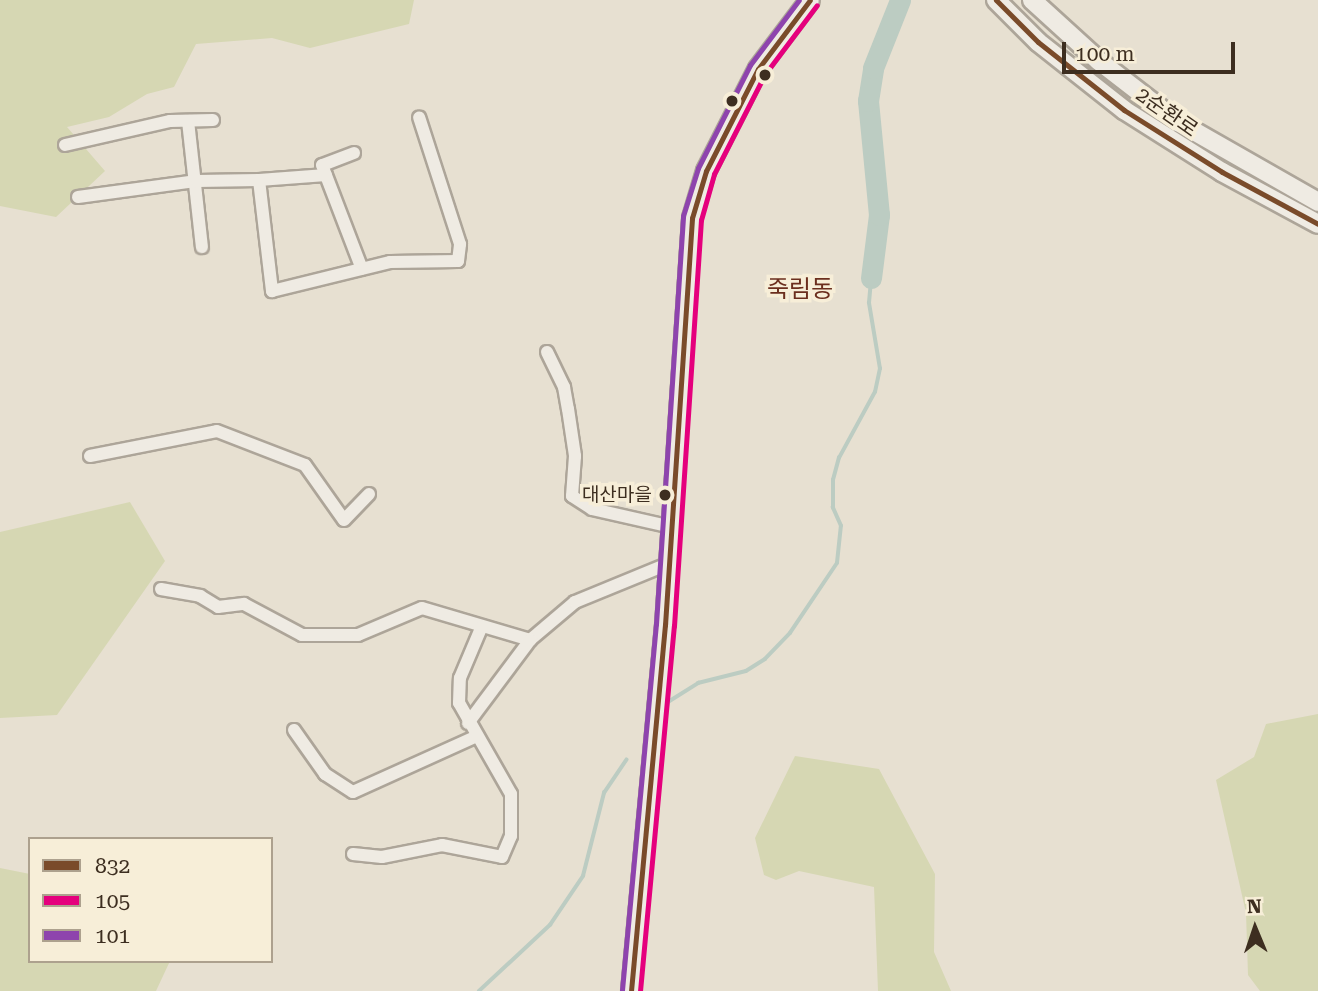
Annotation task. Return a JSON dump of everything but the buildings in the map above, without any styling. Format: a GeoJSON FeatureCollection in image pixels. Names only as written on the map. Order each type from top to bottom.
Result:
{"type":"FeatureCollection","features":[{"type":"Feature","properties":{"kind":"street"},"geometry":{"type":"LineString","coordinates":[[631,991],[673,527],[692,218],[706,171],[758,69],[810,0]]}},
{"type":"Feature","properties":{"kind":"street","name":"2순환로"},"geometry":{"type":"LineString","coordinates":[[996,0],[1038,42],[1124,110],[1222,172],[1318,224]]}},
{"type":"Feature","properties":{"kind":"street","name":"2순환로"},"geometry":{"type":"LineString","coordinates":[[1032,0],[1099,61],[1178,122],[1318,202]]}},
{"type":"Feature","properties":{"kind":"street"},"geometry":{"type":"LineString","coordinates":[[259,180],[272,291],[390,262],[458,261],[460,244],[419,117]]}},
{"type":"Feature","properties":{"kind":"street"},"geometry":{"type":"LineString","coordinates":[[65,145],[188,121],[213,120]]}},
{"type":"Feature","properties":{"kind":"street"},"geometry":{"type":"LineString","coordinates":[[188,121],[197,181],[202,247]]}},
{"type":"Feature","properties":{"kind":"street"},"geometry":{"type":"LineString","coordinates":[[354,153],[322,165],[362,269]]}},
{"type":"Feature","properties":{"kind":"street"},"geometry":{"type":"LineString","coordinates":[[78,197],[197,181],[326,175]]}},
{"type":"Feature","properties":{"kind":"street"},"geometry":{"type":"LineString","coordinates":[[547,352],[564,387],[568,409],[575,456],[572,496],[592,509],[673,527]]}},
{"type":"Feature","properties":{"kind":"street"},"geometry":{"type":"LineString","coordinates":[[90,456],[217,431],[305,466],[344,520],[369,494]]}},
{"type":"Feature","properties":{"kind":"street"},"geometry":{"type":"LineString","coordinates":[[468,723],[530,640],[575,602],[670,563]]}},
{"type":"Feature","properties":{"kind":"street"},"geometry":{"type":"LineString","coordinates":[[161,589],[200,596],[218,607],[244,604],[302,635],[358,635],[422,608],[530,640]]}},
{"type":"Feature","properties":{"kind":"street"},"geometry":{"type":"LineString","coordinates":[[353,854],[382,857],[442,845],[502,857],[510,836],[511,794],[475,737],[459,703],[460,678],[482,626]]}},
{"type":"Feature","properties":{"kind":"street"},"geometry":{"type":"LineString","coordinates":[[294,730],[325,774],[353,792],[475,737]]}},
{"type":"Feature","properties":{"kind":"green space"},"geometry":{"type":"Polygon","coordinates":[[[0,0],[414,0],[409,24],[310,48],[272,38],[196,44],[174,87],[147,94],[109,117],[67,127],[105,171],[56,217],[0,206],[0,0]]]}},
{"type":"Feature","properties":{"kind":"green space"},"geometry":{"type":"Polygon","coordinates":[[[130,502],[165,561],[57,715],[0,718],[0,532],[130,502]]]}},
{"type":"Feature","properties":{"kind":"green space"},"geometry":{"type":"Polygon","coordinates":[[[1318,714],[1318,991],[1260,991],[1248,975],[1246,913],[1216,780],[1254,757],[1266,724],[1318,714]]]}},
{"type":"Feature","properties":{"kind":"green space"},"geometry":{"type":"Polygon","coordinates":[[[795,756],[879,769],[935,874],[934,952],[951,991],[878,991],[874,887],[799,871],[776,880],[764,875],[755,838],[795,756]]]}},
{"type":"Feature","properties":{"kind":"green space"},"geometry":{"type":"Polygon","coordinates":[[[0,868],[28,874],[28,963],[169,963],[156,991],[0,991],[0,868]]]}},
{"type":"Feature","properties":{"kind":"waterway"},"geometry":{"type":"LineString","coordinates":[[871,278],[879,215],[868,101],[873,68],[900,0]]}},
{"type":"Feature","properties":{"kind":"waterway"},"geometry":{"type":"LineString","coordinates":[[665,716],[668,702],[698,683],[746,671],[765,659],[790,633],[837,563],[841,526],[833,508],[833,480],[839,458],[875,392],[880,369],[869,303],[871,278]]}},
{"type":"Feature","properties":{"kind":"waterway"},"geometry":{"type":"LineString","coordinates":[[479,991],[550,925],[583,876],[604,793],[626,760]]}},
{"type":"Feature","properties":{"kind":"transit line","name":"101"},"geometry":{"type":"LineString","coordinates":[[622,990],[656,624],[683,216],[698,168],[750,65],[799,0]]}},
{"type":"Feature","properties":{"kind":"transit line","name":"832"},"geometry":{"type":"LineString","coordinates":[[631,991],[665,625],[692,218],[706,171],[758,69],[810,0]]}},
{"type":"Feature","properties":{"kind":"transit line","name":"832"},"geometry":{"type":"LineString","coordinates":[[996,0],[1038,42],[1124,110],[1222,172],[1318,224]]}},
{"type":"Feature","properties":{"kind":"transit line","name":"105"},"geometry":{"type":"LineString","coordinates":[[640,991],[674,626],[701,220],[714,174],[765,74],[817,5]]}},
{"type":"Feature","properties":{"kind":"place","name":"대산마을"},"geometry":{"type":"Point","coordinates":[665,495]}},
{"type":"Feature","properties":{"kind":"district","name":"죽림동"},"geometry":{"type":"Point","coordinates":[800,290]}}]}
